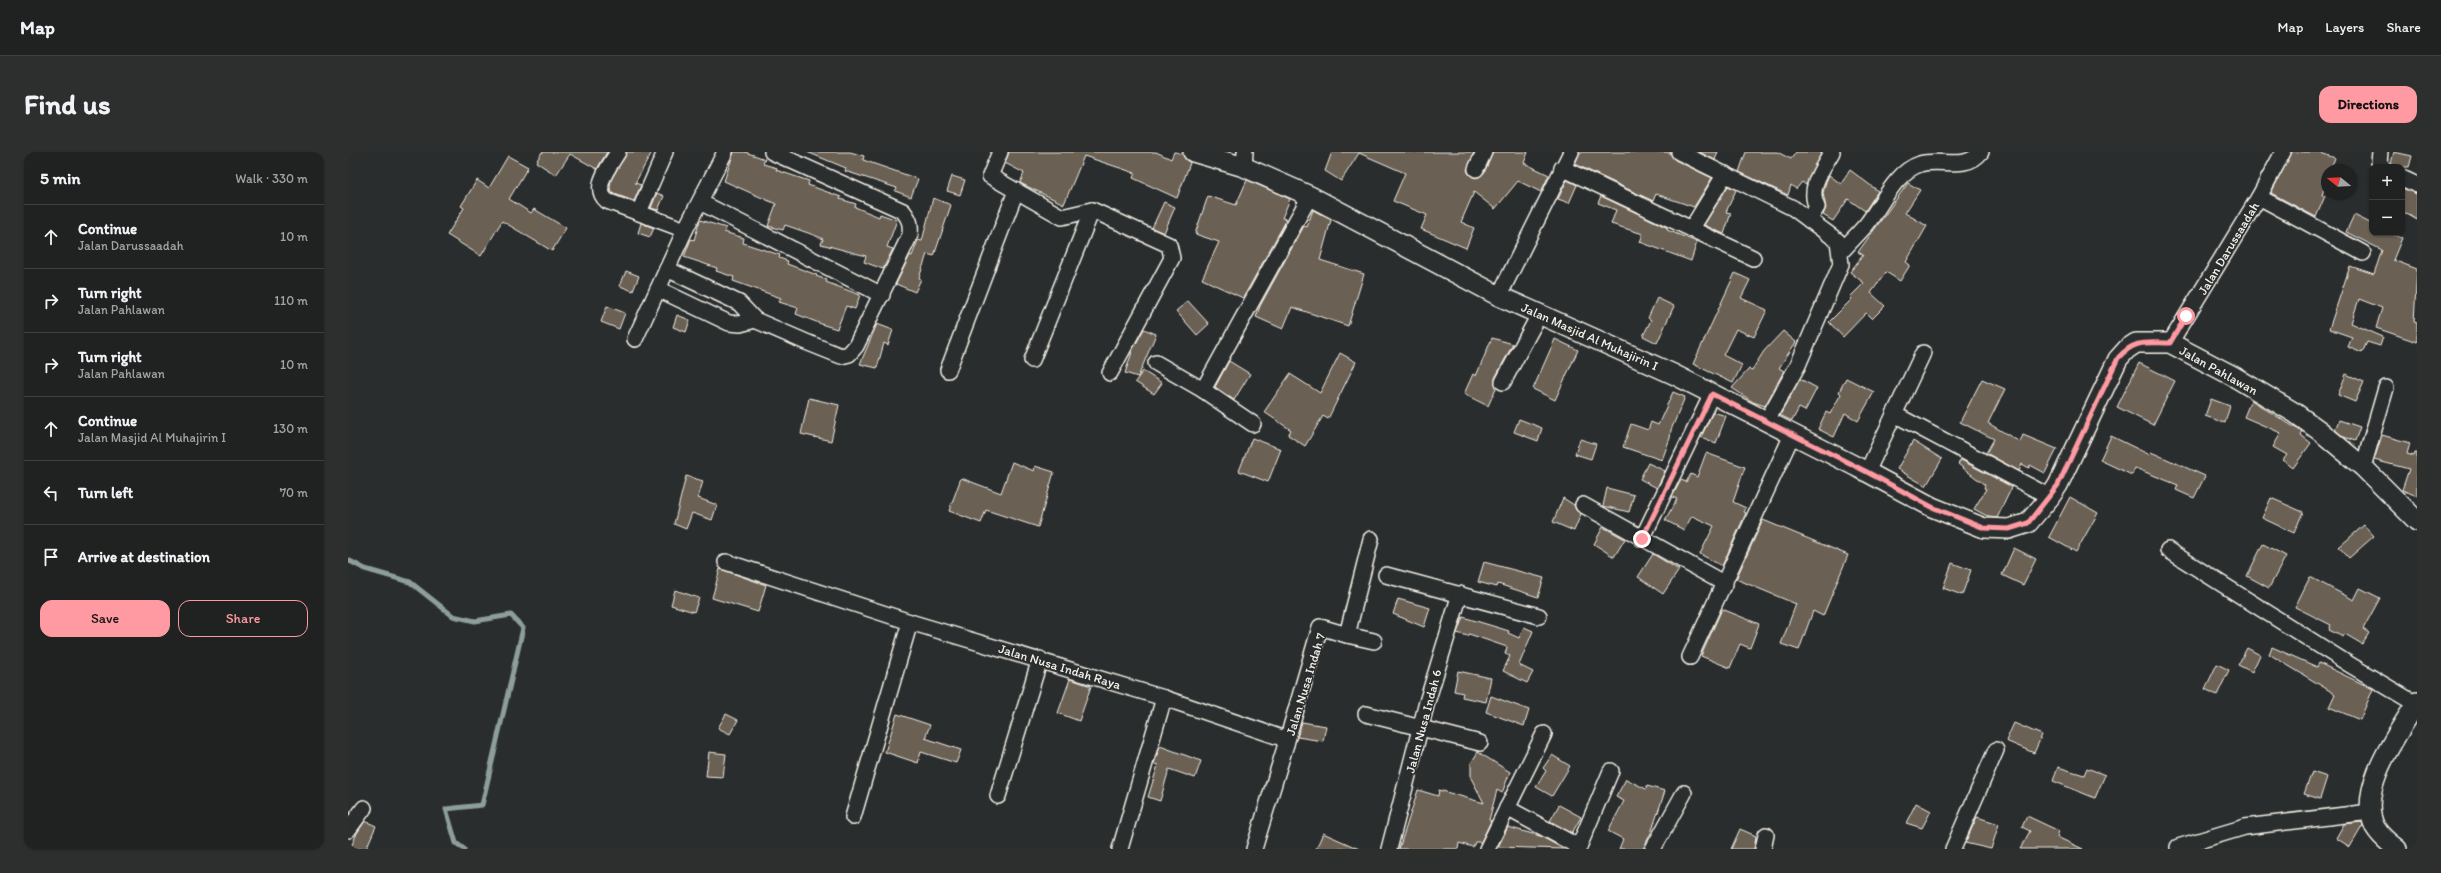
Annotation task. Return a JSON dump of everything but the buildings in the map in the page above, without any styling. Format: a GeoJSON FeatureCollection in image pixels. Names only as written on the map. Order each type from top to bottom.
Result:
{"type":"FeatureCollection","features":[{"type":"Feature","properties":{"kind":"street"},"geometry":{"type":"LineString","coordinates":[[618,152],[601,182],[599,189],[602,196],[608,201],[685,230]]}},
{"type":"Feature","properties":{"kind":"street"},"geometry":{"type":"LineString","coordinates":[[638,212],[664,152]]}},
{"type":"Feature","properties":{"kind":"street"},"geometry":{"type":"LineString","coordinates":[[636,339],[685,230],[725,152]]}},
{"type":"Feature","properties":{"kind":"street"},"geometry":{"type":"LineString","coordinates":[[667,269],[739,303],[755,320],[841,356],[849,354],[856,346],[882,295],[910,235],[911,224],[903,211],[772,152]]}},
{"type":"Feature","properties":{"kind":"street"},"geometry":{"type":"LineString","coordinates":[[1000,152],[990,176],[1062,217],[1092,210],[1169,245],[1172,258],[1110,373]]}},
{"type":"Feature","properties":{"kind":"street","name":"Jalan Masjid Al Muhajirin I"},"geometry":{"type":"LineString","coordinates":[[1193,152],[1245,159],[1310,196],[1499,296],[1540,313],[1712,394],[1867,472],[1932,507],[1984,528]]}},
{"type":"Feature","properties":{"kind":"street"},"geometry":{"type":"LineString","coordinates":[[1476,169],[1484,152]]}},
{"type":"Feature","properties":{"kind":"street"},"geometry":{"type":"LineString","coordinates":[[1499,296],[1571,152]]}},
{"type":"Feature","properties":{"kind":"street"},"geometry":{"type":"LineString","coordinates":[[1679,152],[1793,208],[1838,241],[1841,252],[1841,264],[1798,365],[1766,422]]}},
{"type":"Feature","properties":{"kind":"street"},"geometry":{"type":"LineString","coordinates":[[1809,220],[1817,207],[1813,195],[1814,188],[1832,152]]}},
{"type":"Feature","properties":{"kind":"street"},"geometry":{"type":"LineString","coordinates":[[1841,252],[1866,224],[1909,169],[1921,163],[1966,162],[1976,158],[1981,152]]}},
{"type":"Feature","properties":{"kind":"street","name":"Jalan Darussaadah"},"geometry":{"type":"LineString","coordinates":[[2170,343],[2258,197],[2283,152]]}},
{"type":"Feature","properties":{"kind":"street"},"geometry":{"type":"LineString","coordinates":[[2380,152],[2380,164]]}},
{"type":"Feature","properties":{"kind":"street"},"geometry":{"type":"LineString","coordinates":[[1562,168],[1753,258]]}},
{"type":"Feature","properties":{"kind":"street"},"geometry":{"type":"LineString","coordinates":[[1692,228],[1725,174]]}},
{"type":"Feature","properties":{"kind":"street"},"geometry":{"type":"LineString","coordinates":[[2405,179],[2417,185]]}},
{"type":"Feature","properties":{"kind":"street"},"geometry":{"type":"LineString","coordinates":[[948,370],[1016,191]]}},
{"type":"Feature","properties":{"kind":"street"},"geometry":{"type":"LineString","coordinates":[[1203,390],[1310,196]]}},
{"type":"Feature","properties":{"kind":"street"},"geometry":{"type":"LineString","coordinates":[[2258,197],[2363,253]]}},
{"type":"Feature","properties":{"kind":"street"},"geometry":{"type":"LineString","coordinates":[[700,202],[882,295]]}},
{"type":"Feature","properties":{"kind":"street"},"geometry":{"type":"LineString","coordinates":[[1032,360],[1092,210]]}},
{"type":"Feature","properties":{"kind":"street"},"geometry":{"type":"LineString","coordinates":[[658,289],[729,323],[740,324],[755,320]]}},
{"type":"Feature","properties":{"kind":"street"},"geometry":{"type":"LineString","coordinates":[[1503,382],[1540,313]]}},
{"type":"Feature","properties":{"kind":"street","name":"Jalan Pahlawan"},"geometry":{"type":"LineString","coordinates":[[1984,528],[2009,529],[2028,523],[2050,497],[2058,485],[2118,358],[2127,348],[2136,343],[2170,343],[2295,413],[2320,431],[2363,467],[2417,521]]}},
{"type":"Feature","properties":{"kind":"street"},"geometry":{"type":"LineString","coordinates":[[1867,472],[1923,353]]}},
{"type":"Feature","properties":{"kind":"street"},"geometry":{"type":"LineString","coordinates":[[1156,363],[1203,390],[1252,424]]}},
{"type":"Feature","properties":{"kind":"street"},"geometry":{"type":"LineString","coordinates":[[2363,467],[2386,388]]}},
{"type":"Feature","properties":{"kind":"street"},"geometry":{"type":"LineString","coordinates":[[1642,539],[1712,394]]}},
{"type":"Feature","properties":{"kind":"street"},"geometry":{"type":"LineString","coordinates":[[1894,414],[2050,497]]}},
{"type":"Feature","properties":{"kind":"street"},"geometry":{"type":"LineString","coordinates":[[1690,657],[1725,584],[1792,434]]}},
{"type":"Feature","properties":{"kind":"street"},"geometry":{"type":"LineString","coordinates":[[1583,505],[1725,584]]}},
{"type":"Feature","properties":{"kind":"street","name":"Jalan Nusa Indah 7"},"geometry":{"type":"LineString","coordinates":[[1286,744],[1320,627],[1347,635],[1371,539]]}},
{"type":"Feature","properties":{"kind":"street"},"geometry":{"type":"LineString","coordinates":[[2168,550],[2347,663],[2416,703],[2375,779],[2370,799],[2370,812],[2376,828],[2397,849]]}},
{"type":"Feature","properties":{"kind":"street","name":"Jalan Nusa Indah Raya"},"geometry":{"type":"LineString","coordinates":[[726,562],[910,622],[1040,659],[1164,698],[1277,735],[1282,738],[1286,744]]}},
{"type":"Feature","properties":{"kind":"street"},"geometry":{"type":"LineString","coordinates":[[1386,575],[1539,616]]}},
{"type":"Feature","properties":{"kind":"street","name":"Jalan Nusa Indah 6"},"geometry":{"type":"LineString","coordinates":[[1389,849],[1420,727],[1460,594]]}},
{"type":"Feature","properties":{"kind":"street"},"geometry":{"type":"LineString","coordinates":[[853,817],[910,622]]}},
{"type":"Feature","properties":{"kind":"street"},"geometry":{"type":"LineString","coordinates":[[1347,635],[1374,641]]}},
{"type":"Feature","properties":{"kind":"street"},"geometry":{"type":"LineString","coordinates":[[998,796],[1040,659]]}},
{"type":"Feature","properties":{"kind":"street"},"geometry":{"type":"LineString","coordinates":[[1120,849],[1164,698]]}},
{"type":"Feature","properties":{"kind":"street"},"geometry":{"type":"LineString","coordinates":[[1366,714],[1480,742]]}},
{"type":"Feature","properties":{"kind":"street"},"geometry":{"type":"LineString","coordinates":[[1486,849],[1544,734]]}},
{"type":"Feature","properties":{"kind":"street"},"geometry":{"type":"LineString","coordinates":[[1254,849],[1286,744]]}},
{"type":"Feature","properties":{"kind":"street"},"geometry":{"type":"LineString","coordinates":[[1953,849],[1996,750]]}},
{"type":"Feature","properties":{"kind":"street"},"geometry":{"type":"LineString","coordinates":[[1507,808],[1578,848],[1611,771]]}},
{"type":"Feature","properties":{"kind":"street"},"geometry":{"type":"LineString","coordinates":[[1653,849],[1684,793]]}},
{"type":"Feature","properties":{"kind":"street"},"geometry":{"type":"LineString","coordinates":[[348,830],[364,808]]}},
{"type":"Feature","properties":{"kind":"street"},"geometry":{"type":"LineString","coordinates":[[2178,847],[2245,827],[2370,812]]}},
{"type":"Feature","properties":{"kind":"waterway"},"geometry":{"type":"LineString","coordinates":[[348,560],[365,569],[410,582],[453,616],[475,621],[511,615],[523,628],[482,805],[446,809],[456,843],[464,849]]}},
{"type":"Feature","properties":{"kind":"route"},"geometry":{"type":"LineString","coordinates":[[1642,539],[1712,394],[1867,472],[1932,507],[1984,528],[2009,529],[2028,523],[2058,485],[2118,358],[2127,348],[2136,343],[2170,343],[2186,316]]}}]}
